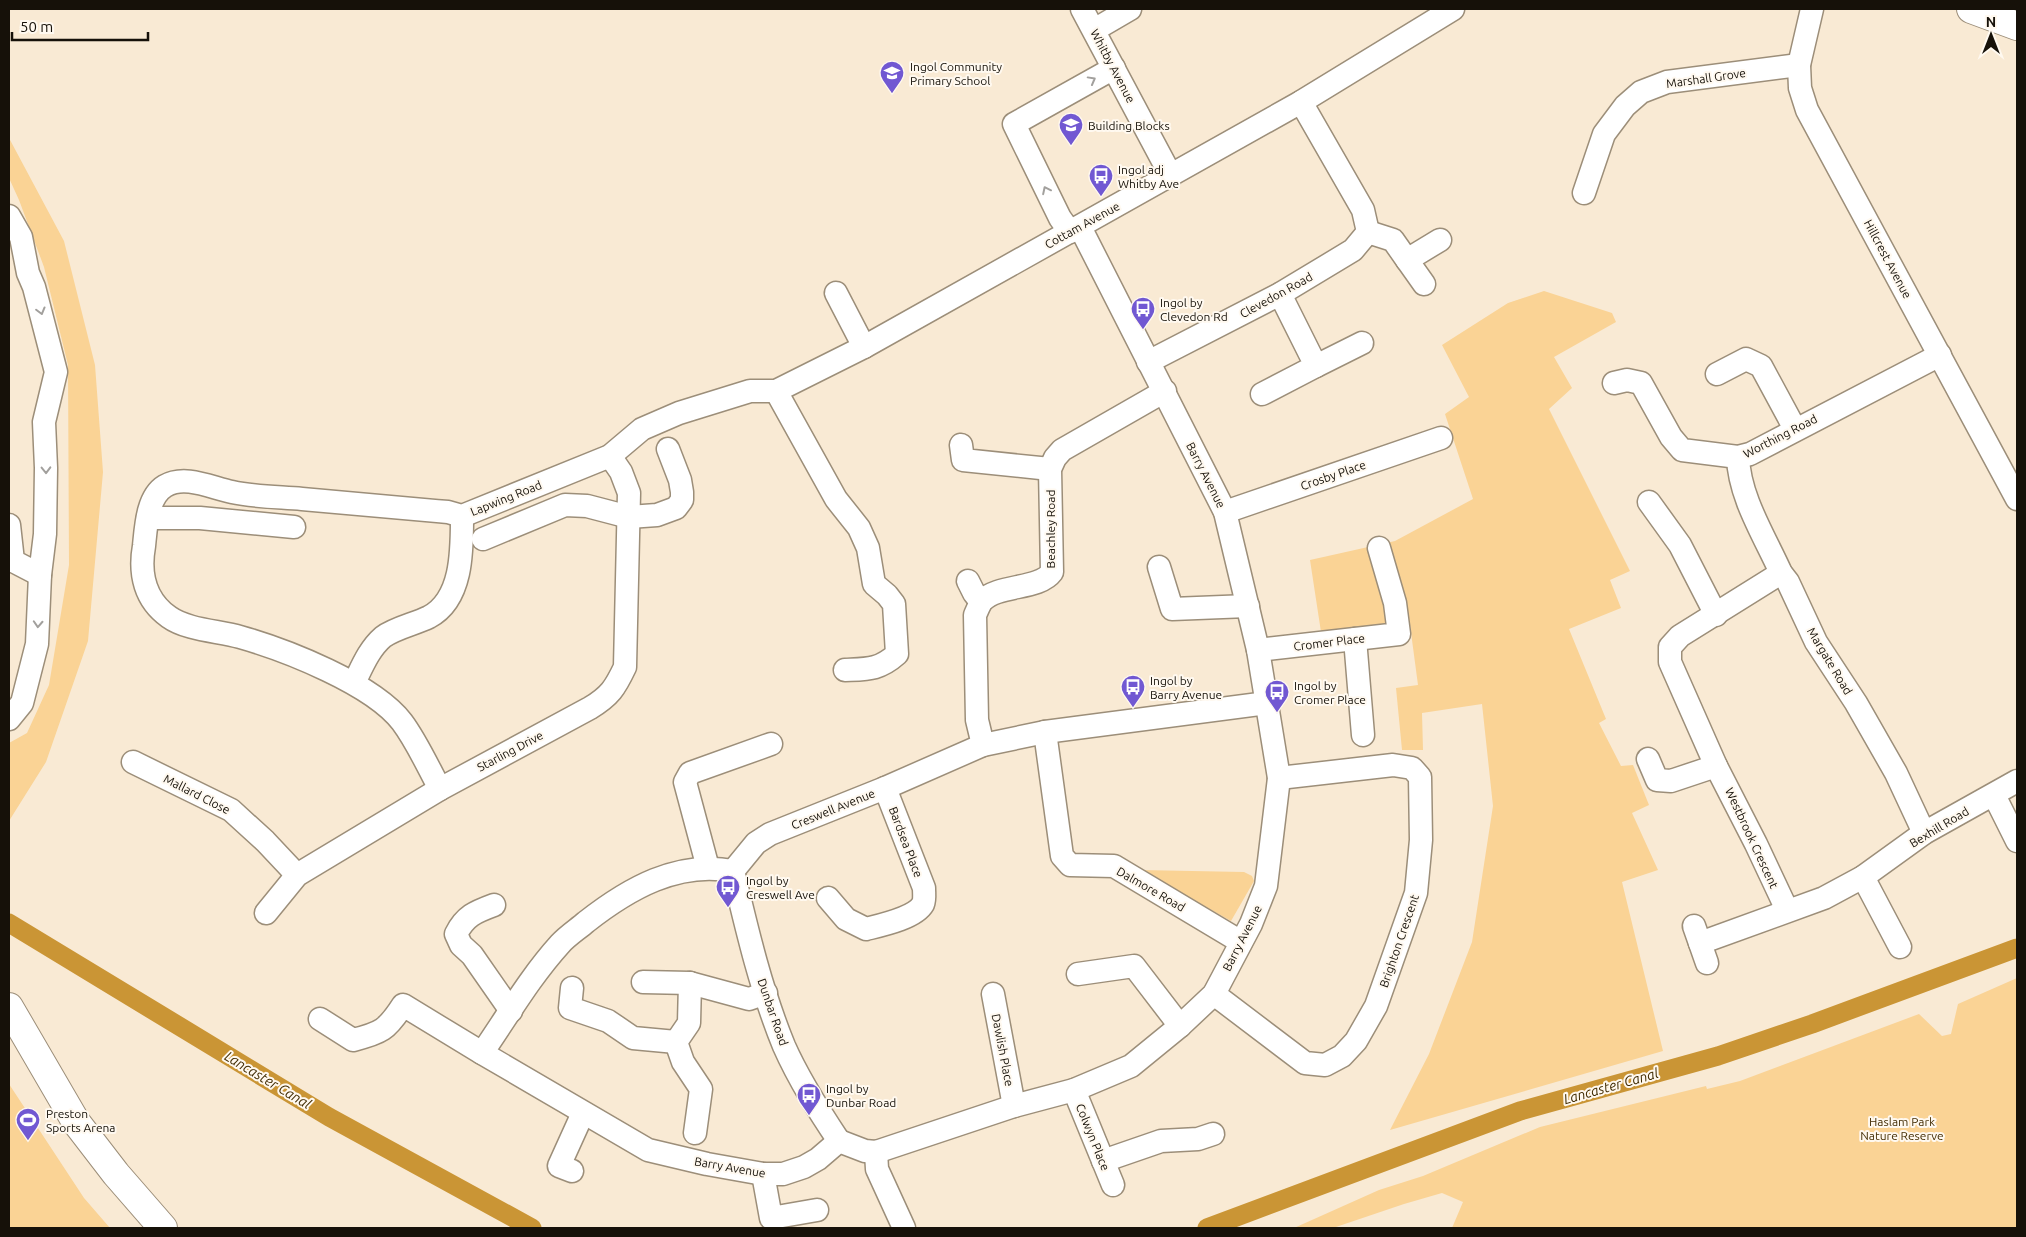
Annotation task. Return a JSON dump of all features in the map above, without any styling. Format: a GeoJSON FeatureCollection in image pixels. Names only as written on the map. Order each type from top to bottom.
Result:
{"type":"FeatureCollection","features":[{"type":"Feature","properties":{"kind":"main road"},"geometry":{"type":"LineString","coordinates":[[1972,9],[2017,26]]}},
{"type":"Feature","properties":{"kind":"main road"},"geometry":{"type":"LineString","coordinates":[[9,1007],[76,1122],[116,1174],[163,1228]]}},
{"type":"Feature","properties":{"kind":"street","name":"Whitby Avenue"},"geometry":{"type":"LineString","coordinates":[[1082,9],[1171,176]]}},
{"type":"Feature","properties":{"kind":"street"},"geometry":{"type":"LineString","coordinates":[[1094,30],[1130,9]]}},
{"type":"Feature","properties":{"kind":"street","name":"Cottam Avenue"},"geometry":{"type":"LineString","coordinates":[[776,392],[864,347],[1171,176],[1300,102],[1454,9]]}},
{"type":"Feature","properties":{"kind":"street","name":"Hillcrest Avenue"},"geometry":{"type":"LineString","coordinates":[[1812,9],[1799,65],[1800,88],[1807,110],[2017,499]]}},
{"type":"Feature","properties":{"kind":"street","name":"Marshall Grove"},"geometry":{"type":"LineString","coordinates":[[1584,192],[1604,134],[1625,106],[1641,92],[1667,82],[1799,65]]}},
{"type":"Feature","properties":{"kind":"street","name":"Barry Avenue"},"geometry":{"type":"LineString","coordinates":[[876,1152],[1014,1106],[1074,1090],[1131,1066],[1180,1026],[1214,994],[1252,924],[1266,886],[1279,778],[1258,650],[1225,512],[1165,392],[1075,230],[1060,218],[1014,124],[1114,68]]}},
{"type":"Feature","properties":{"kind":"street"},"geometry":{"type":"LineString","coordinates":[[1300,102],[1363,210],[1368,232],[1393,240],[1424,284]]}},
{"type":"Feature","properties":{"kind":"street"},"geometry":{"type":"LineString","coordinates":[[9,216],[21,237],[18,276],[34,287],[56,372],[44,422],[46,468],[45,525],[40,575],[37,644],[22,702],[9,719]]}},
{"type":"Feature","properties":{"kind":"street","name":"Clevedon Road"},"geometry":{"type":"LineString","coordinates":[[1148,362],[1280,294],[1353,250],[1368,232]]}},
{"type":"Feature","properties":{"kind":"street"},"geometry":{"type":"LineString","coordinates":[[1406,260],[1440,240]]}},
{"type":"Feature","properties":{"kind":"street"},"geometry":{"type":"LineString","coordinates":[[836,293],[864,347]]}},
{"type":"Feature","properties":{"kind":"street"},"geometry":{"type":"LineString","coordinates":[[1280,294],[1316,366]]}},
{"type":"Feature","properties":{"kind":"street"},"geometry":{"type":"LineString","coordinates":[[1262,394],[1362,343]]}},
{"type":"Feature","properties":{"kind":"street","name":"Worthing Road"},"geometry":{"type":"LineString","coordinates":[[1614,383],[1627,380],[1641,383],[1671,437],[1682,450],[1738,457],[1750,454],[1940,355]]}},
{"type":"Feature","properties":{"kind":"street"},"geometry":{"type":"LineString","coordinates":[[1717,374],[1746,359],[1762,366],[1795,429]]}},
{"type":"Feature","properties":{"kind":"street","name":"Lapwing Road"},"geometry":{"type":"LineString","coordinates":[[440,789],[413,738],[401,720],[384,704],[354,683],[267,645],[238,636],[190,626],[170,618],[157,605],[144,586],[141,564],[148,518],[155,495],[166,486],[185,481],[233,492],[448,512],[462,516],[610,456],[642,429],[679,413],[750,392],[776,392]]}},
{"type":"Feature","properties":{"kind":"street"},"geometry":{"type":"LineString","coordinates":[[776,392],[792,424],[836,499],[859,528],[868,548],[874,584],[894,604],[897,654],[885,664],[869,669],[845,670]]}},
{"type":"Feature","properties":{"kind":"street"},"geometry":{"type":"LineString","coordinates":[[961,445],[963,460],[1050,468],[1062,450],[1165,392]]}},
{"type":"Feature","properties":{"kind":"street","name":"Crosby Place"},"geometry":{"type":"LineString","coordinates":[[1225,512],[1441,438]]}},
{"type":"Feature","properties":{"kind":"street"},"geometry":{"type":"LineString","coordinates":[[483,539],[565,505],[587,506],[628,517],[657,515],[676,508],[682,500],[680,480],[668,449]]}},
{"type":"Feature","properties":{"kind":"street","name":"Starling Drive"},"geometry":{"type":"LineString","coordinates":[[266,913],[296,875],[440,789],[606,699],[616,687],[625,668],[629,493],[621,472],[610,456]]}},
{"type":"Feature","properties":{"kind":"street","name":"Margate Road"},"geometry":{"type":"LineString","coordinates":[[1738,457],[1738,474],[1743,492],[1781,573],[1788,582],[1816,642],[1860,709],[1896,773],[1924,833]]}},
{"type":"Feature","properties":{"kind":"street","name":"Beachley Road"},"geometry":{"type":"LineString","coordinates":[[981,602],[994,593],[1044,579],[1052,572],[1050,468]]}},
{"type":"Feature","properties":{"kind":"street"},"geometry":{"type":"LineString","coordinates":[[1649,502],[1680,545],[1716,615]]}},
{"type":"Feature","properties":{"kind":"street"},"geometry":{"type":"LineString","coordinates":[[354,683],[369,652],[383,637],[431,616],[445,603],[459,571],[462,516]]}},
{"type":"Feature","properties":{"kind":"street"},"geometry":{"type":"LineString","coordinates":[[148,518],[200,518],[294,527]]}},
{"type":"Feature","properties":{"kind":"street"},"geometry":{"type":"LineString","coordinates":[[9,525],[14,561],[40,575]]}},
{"type":"Feature","properties":{"kind":"street","name":"Cromer Place"},"geometry":{"type":"LineString","coordinates":[[1258,650],[1399,634],[1395,603],[1379,548]]}},
{"type":"Feature","properties":{"kind":"street"},"geometry":{"type":"LineString","coordinates":[[1159,567],[1172,608],[1178,610],[1248,606]]}},
{"type":"Feature","properties":{"kind":"street","name":"Westbrook Crescent"},"geometry":{"type":"LineString","coordinates":[[1781,573],[1680,636],[1670,647],[1670,662],[1716,766],[1787,910]]}},
{"type":"Feature","properties":{"kind":"street"},"geometry":{"type":"LineString","coordinates":[[968,581],[981,602],[975,615],[977,720],[984,745]]}},
{"type":"Feature","properties":{"kind":"street"},"geometry":{"type":"LineString","coordinates":[[1355,639],[1362,735]]}},
{"type":"Feature","properties":{"kind":"street","name":"Creswell Avenue"},"geometry":{"type":"LineString","coordinates":[[733,871],[756,842],[770,834],[885,788],[984,745],[1045,732],[1267,703]]}},
{"type":"Feature","properties":{"kind":"street","name":"Dalmore Road"},"geometry":{"type":"LineString","coordinates":[[1045,732],[1062,856],[1070,865],[1114,866],[1241,942]]}},
{"type":"Feature","properties":{"kind":"street"},"geometry":{"type":"LineString","coordinates":[[708,868],[685,782],[690,773],[771,744]]}},
{"type":"Feature","properties":{"kind":"street"},"geometry":{"type":"LineString","coordinates":[[1648,759],[1657,780],[1671,781],[1716,766]]}},
{"type":"Feature","properties":{"kind":"street","name":"Mallard Close"},"geometry":{"type":"LineString","coordinates":[[133,762],[231,810],[265,841],[296,875]]}},
{"type":"Feature","properties":{"kind":"street","name":"Brighton Crescent"},"geometry":{"type":"LineString","coordinates":[[1214,994],[1305,1063],[1326,1065],[1342,1056],[1356,1040],[1376,1006],[1416,893],[1421,840],[1420,777],[1412,768],[1394,764],[1279,778]]}},
{"type":"Feature","properties":{"kind":"street","name":"Bexhill Road"},"geometry":{"type":"LineString","coordinates":[[1700,944],[1787,910],[1824,898],[1863,877],[1924,833],[2017,781]]}},
{"type":"Feature","properties":{"kind":"street","name":"Bardsea Place"},"geometry":{"type":"LineString","coordinates":[[828,898],[846,919],[866,929],[909,916],[919,910],[924,902],[924,888],[885,788]]}},
{"type":"Feature","properties":{"kind":"street"},"geometry":{"type":"LineString","coordinates":[[1994,795],[2017,841]]}},
{"type":"Feature","properties":{"kind":"street"},"geometry":{"type":"LineString","coordinates":[[482,1053],[534,976],[561,943],[598,913],[639,886],[664,876],[708,868],[733,871]]}},
{"type":"Feature","properties":{"kind":"street","name":"Dunbar Road"},"geometry":{"type":"LineString","coordinates":[[733,871],[753,955],[784,1045],[795,1068],[839,1142]]}},
{"type":"Feature","properties":{"kind":"street"},"geometry":{"type":"LineString","coordinates":[[1863,877],[1900,947]]}},
{"type":"Feature","properties":{"kind":"street"},"geometry":{"type":"LineString","coordinates":[[494,905],[478,910],[463,921],[456,934],[462,945],[472,955],[511,1011]]}},
{"type":"Feature","properties":{"kind":"street"},"geometry":{"type":"LineString","coordinates":[[1078,974],[1134,966],[1180,1026]]}},
{"type":"Feature","properties":{"kind":"street"},"geometry":{"type":"LineString","coordinates":[[643,982],[690,983],[749,999],[766,993]]}},
{"type":"Feature","properties":{"kind":"street"},"geometry":{"type":"LineString","coordinates":[[676,1042],[689,1023],[690,983]]}},
{"type":"Feature","properties":{"kind":"street"},"geometry":{"type":"LineString","coordinates":[[572,988],[570,1008],[608,1020],[633,1038],[676,1042]]}},
{"type":"Feature","properties":{"kind":"street","name":"Dawlish Place"},"geometry":{"type":"LineString","coordinates":[[995,994],[1014,1106]]}},
{"type":"Feature","properties":{"kind":"street","name":"Barry Avenue"},"geometry":{"type":"LineString","coordinates":[[320,1019],[353,1040],[376,1034],[392,1023],[403,1005],[648,1150],[707,1164],[763,1174],[783,1174],[804,1167],[818,1159],[839,1142]]}},
{"type":"Feature","properties":{"kind":"street"},"geometry":{"type":"LineString","coordinates":[[676,1042],[683,1062],[701,1090],[695,1133]]}},
{"type":"Feature","properties":{"kind":"street","name":"Colwyn Place"},"geometry":{"type":"LineString","coordinates":[[1074,1090],[1113,1185]]}},
{"type":"Feature","properties":{"kind":"street"},"geometry":{"type":"LineString","coordinates":[[572,1171],[559,1166],[583,1113]]}},
{"type":"Feature","properties":{"kind":"street"},"geometry":{"type":"LineString","coordinates":[[1103,1162],[1161,1142],[1198,1139],[1213,1134]]}},
{"type":"Feature","properties":{"kind":"street"},"geometry":{"type":"LineString","coordinates":[[839,1142],[876,1152],[877,1169],[904,1228]]}},
{"type":"Feature","properties":{"kind":"street"},"geometry":{"type":"LineString","coordinates":[[763,1174],[771,1218],[817,1210]]}},
{"type":"Feature","properties":{"kind":"green space"},"geometry":{"type":"Polygon","coordinates":[[[9,138],[64,241],[95,365],[103,472],[88,641],[46,762],[9,821],[9,743],[27,733],[49,685],[69,565],[68,365],[44,267],[9,178],[9,138]]]}},
{"type":"Feature","properties":{"kind":"green space"},"geometry":{"type":"Polygon","coordinates":[[[1544,291],[1612,313],[1616,322],[1554,357],[1572,388],[1549,409],[1630,571],[1610,580],[1621,608],[1569,629],[1606,719],[1599,723],[1621,766],[1633,765],[1649,805],[1632,813],[1658,870],[1622,882],[1663,1051],[1390,1130],[1429,1054],[1472,942],[1493,806],[1482,704],[1422,713],[1423,750],[1402,750],[1396,688],[1418,685],[1410,625],[1321,632],[1310,560],[1395,541],[1473,499],[1445,414],[1469,397],[1442,345],[1508,303],[1544,291]]]}},
{"type":"Feature","properties":{"kind":"green space"},"geometry":{"type":"Polygon","coordinates":[[[1140,870],[1244,872],[1252,876],[1254,881],[1231,921],[1140,870]]]}},
{"type":"Feature","properties":{"kind":"green space","name":"Haslam Park Nature Reserve"},"geometry":{"type":"Polygon","coordinates":[[[2017,978],[2017,1228],[1452,1228],[1463,1202],[1442,1193],[1333,1228],[1294,1228],[1379,1190],[1423,1176],[1540,1127],[1706,1086],[1707,1089],[1740,1081],[1919,1014],[1942,1036],[1951,1034],[1958,1004],[2017,978]]]}},
{"type":"Feature","properties":{"kind":"green space","name":"Preston Sports Arena"},"geometry":{"type":"Polygon","coordinates":[[[9,1084],[84,1198],[110,1228],[9,1228],[9,1084]]]}},
{"type":"Feature","properties":{"kind":"waterway","name":"Lancaster Canal"},"geometry":{"type":"LineString","coordinates":[[9,923],[329,1117],[532,1228]]}},
{"type":"Feature","properties":{"kind":"waterway","name":"Lancaster Canal"},"geometry":{"type":"LineString","coordinates":[[1207,1228],[1520,1111],[1718,1056],[1812,1024],[2017,948]]}},
{"type":"Feature","properties":{"kind":"place","name":"Ingol Community Primary School"},"geometry":{"type":"Point","coordinates":[892,94]}},
{"type":"Feature","properties":{"kind":"place","name":"Building Blocks"},"geometry":{"type":"Point","coordinates":[1071,146]}},
{"type":"Feature","properties":{"kind":"place","name":"Ingol adj Whitby Ave"},"geometry":{"type":"Point","coordinates":[1101,197]}},
{"type":"Feature","properties":{"kind":"place","name":"Ingol by Clevedon Rd"},"geometry":{"type":"Point","coordinates":[1143,330]}},
{"type":"Feature","properties":{"kind":"place","name":"Ingol by Barry Avenue"},"geometry":{"type":"Point","coordinates":[1133,708]}},
{"type":"Feature","properties":{"kind":"place","name":"Ingol by Cromer Place"},"geometry":{"type":"Point","coordinates":[1277,713]}},
{"type":"Feature","properties":{"kind":"place","name":"Ingol by Creswell Ave"},"geometry":{"type":"Point","coordinates":[728,908]}},
{"type":"Feature","properties":{"kind":"place","name":"Ingol by Dunbar Road"},"geometry":{"type":"Point","coordinates":[809,1116]}},
{"type":"Feature","properties":{"kind":"place","name":"Preston Sports Arena"},"geometry":{"type":"Point","coordinates":[28,1141]}}]}
